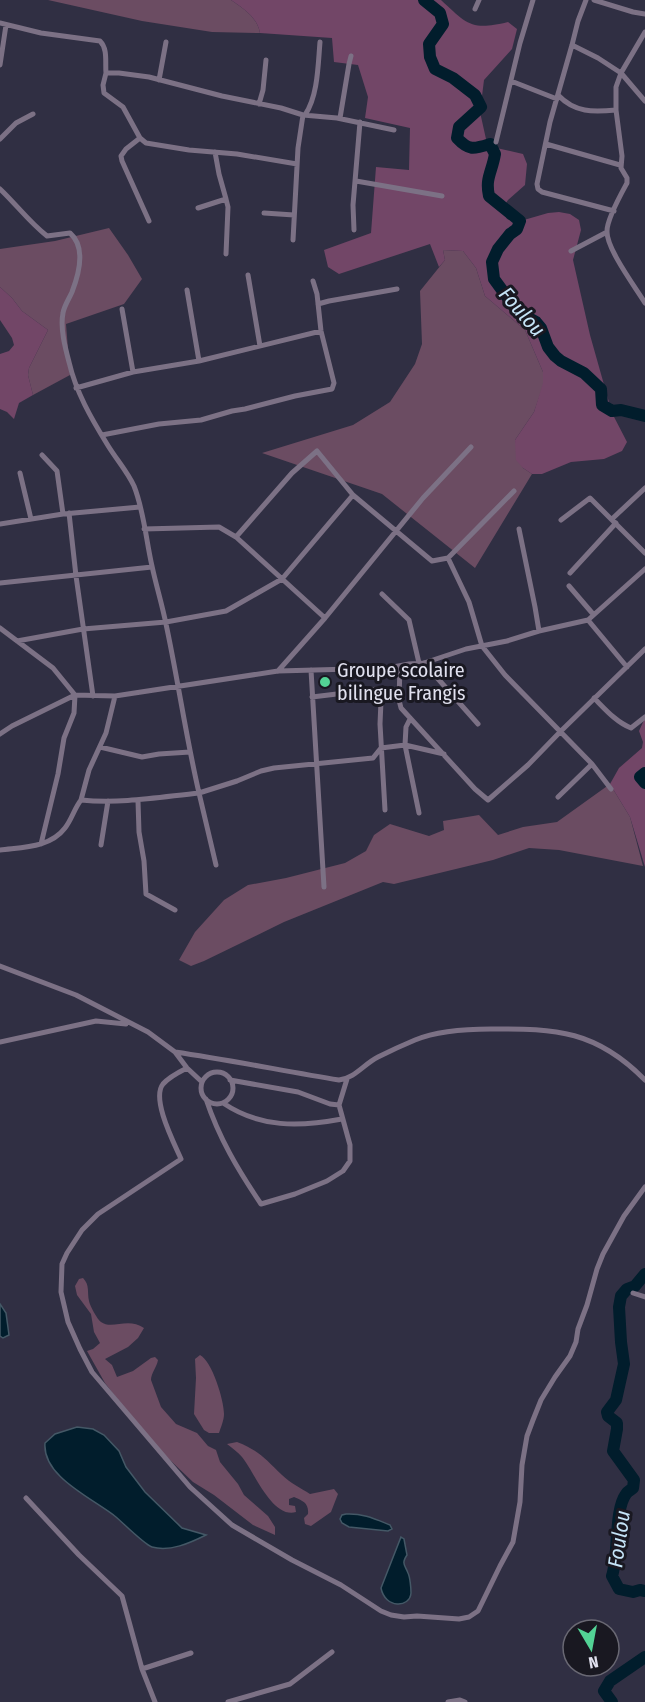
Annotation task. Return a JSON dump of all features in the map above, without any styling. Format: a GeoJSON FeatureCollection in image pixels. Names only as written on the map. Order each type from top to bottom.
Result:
{"type":"FeatureCollection","features":[{"type":"Feature","properties":{"kind":"street"},"geometry":{"type":"LineString","coordinates":[[475,9],[479,0]]}},
{"type":"Feature","properties":{"kind":"street"},"geometry":{"type":"LineString","coordinates":[[496,142],[533,0]]}},
{"type":"Feature","properties":{"kind":"street"},"geometry":{"type":"LineString","coordinates":[[586,0],[557,97],[537,184],[538,189],[543,192],[614,211]]}},
{"type":"Feature","properties":{"kind":"street"},"geometry":{"type":"LineString","coordinates":[[594,0],[645,14]]}},
{"type":"Feature","properties":{"kind":"street"},"geometry":{"type":"LineString","coordinates":[[0,65],[3,24],[41,33],[100,41],[105,51],[104,93],[123,107],[140,138],[146,143],[297,164]]}},
{"type":"Feature","properties":{"kind":"street"},"geometry":{"type":"LineString","coordinates":[[645,32],[621,73],[616,87],[616,110],[622,156],[620,165],[627,178],[627,183],[607,232],[618,259],[645,303]]}},
{"type":"Feature","properties":{"kind":"street"},"geometry":{"type":"LineString","coordinates":[[159,80],[166,42]]}},
{"type":"Feature","properties":{"kind":"street"},"geometry":{"type":"LineString","coordinates":[[293,240],[297,164],[304,115],[311,106],[320,42]]}},
{"type":"Feature","properties":{"kind":"street"},"geometry":{"type":"LineString","coordinates":[[572,45],[621,73],[645,101]]}},
{"type":"Feature","properties":{"kind":"street"},"geometry":{"type":"LineString","coordinates":[[340,118],[351,56]]}},
{"type":"Feature","properties":{"kind":"street"},"geometry":{"type":"LineString","coordinates":[[259,104],[266,60]]}},
{"type":"Feature","properties":{"kind":"street"},"geometry":{"type":"LineString","coordinates":[[106,73],[159,80],[304,115],[340,118],[394,130]]}},
{"type":"Feature","properties":{"kind":"street"},"geometry":{"type":"LineString","coordinates":[[511,81],[557,97],[580,110],[597,112],[616,110]]}},
{"type":"Feature","properties":{"kind":"street"},"geometry":{"type":"LineString","coordinates":[[0,140],[16,123],[33,114]]}},
{"type":"Feature","properties":{"kind":"street"},"geometry":{"type":"LineString","coordinates":[[354,230],[353,206],[360,122]]}},
{"type":"Feature","properties":{"kind":"street"},"geometry":{"type":"LineString","coordinates":[[140,138],[121,156],[149,221]]}},
{"type":"Feature","properties":{"kind":"street"},"geometry":{"type":"LineString","coordinates":[[546,144],[620,165]]}},
{"type":"Feature","properties":{"kind":"street"},"geometry":{"type":"LineString","coordinates":[[215,152],[228,207],[226,254]]}},
{"type":"Feature","properties":{"kind":"street"},"geometry":{"type":"LineString","coordinates":[[356,181],[442,196]]}},
{"type":"Feature","properties":{"kind":"street"},"geometry":{"type":"LineString","coordinates":[[0,189],[17,205],[30,222],[47,236],[70,233],[78,244],[80,254],[75,281],[63,311],[62,323],[69,362],[76,388],[86,409],[127,472],[141,507],[152,567],[166,622],[190,752],[216,865]]}},
{"type":"Feature","properties":{"kind":"street"},"geometry":{"type":"LineString","coordinates":[[198,208],[226,199]]}},
{"type":"Feature","properties":{"kind":"street"},"geometry":{"type":"LineString","coordinates":[[264,213],[294,215]]}},
{"type":"Feature","properties":{"kind":"street"},"geometry":{"type":"LineString","coordinates":[[571,251],[607,232]]}},
{"type":"Feature","properties":{"kind":"street"},"geometry":{"type":"LineString","coordinates":[[248,275],[260,346]]}},
{"type":"Feature","properties":{"kind":"street"},"geometry":{"type":"LineString","coordinates":[[102,435],[159,424],[201,420],[332,389],[334,383],[321,331],[313,281]]}},
{"type":"Feature","properties":{"kind":"street"},"geometry":{"type":"LineString","coordinates":[[318,304],[398,289]]}},
{"type":"Feature","properties":{"kind":"street"},"geometry":{"type":"LineString","coordinates":[[188,290],[199,361]]}},
{"type":"Feature","properties":{"kind":"street"},"geometry":{"type":"LineString","coordinates":[[122,309],[133,372]]}},
{"type":"Feature","properties":{"kind":"street"},"geometry":{"type":"LineString","coordinates":[[76,388],[133,372],[199,361],[321,331]]}},
{"type":"Feature","properties":{"kind":"street"},"geometry":{"type":"LineString","coordinates":[[278,671],[325,618],[423,498],[471,447]]}},
{"type":"Feature","properties":{"kind":"street"},"geometry":{"type":"LineString","coordinates":[[236,537],[292,473],[317,452],[353,495],[432,561],[448,558],[514,491]]}},
{"type":"Feature","properties":{"kind":"street"},"geometry":{"type":"LineString","coordinates":[[42,455],[57,471],[76,576],[93,696]]}},
{"type":"Feature","properties":{"kind":"street"},"geometry":{"type":"LineString","coordinates":[[20,473],[31,519]]}},
{"type":"Feature","properties":{"kind":"street"},"geometry":{"type":"LineString","coordinates":[[570,573],[645,488]]}},
{"type":"Feature","properties":{"kind":"street"},"geometry":{"type":"LineString","coordinates":[[17,641],[83,629],[166,622],[226,611],[282,579],[353,495]]}},
{"type":"Feature","properties":{"kind":"street"},"geometry":{"type":"LineString","coordinates":[[561,520],[590,498],[645,553]]}},
{"type":"Feature","properties":{"kind":"street"},"geometry":{"type":"LineString","coordinates":[[0,524],[66,514],[141,507]]}},
{"type":"Feature","properties":{"kind":"street"},"geometry":{"type":"LineString","coordinates":[[144,530],[219,527],[236,537],[325,618]]}},
{"type":"Feature","properties":{"kind":"street"},"geometry":{"type":"LineString","coordinates":[[519,529],[539,631]]}},
{"type":"Feature","properties":{"kind":"street"},"geometry":{"type":"LineString","coordinates":[[448,558],[469,602],[482,646],[504,675],[592,764],[611,789]]}},
{"type":"Feature","properties":{"kind":"street"},"geometry":{"type":"LineString","coordinates":[[0,583],[152,567]]}},
{"type":"Feature","properties":{"kind":"street"},"geometry":{"type":"LineString","coordinates":[[0,734],[75,695],[115,696],[278,671],[387,668],[421,663],[466,649],[588,620],[645,569]]}},
{"type":"Feature","properties":{"kind":"street"},"geometry":{"type":"LineString","coordinates":[[569,586],[593,614]]}},
{"type":"Feature","properties":{"kind":"street"},"geometry":{"type":"LineString","coordinates":[[382,594],[409,620],[421,663],[478,724]]}},
{"type":"Feature","properties":{"kind":"street"},"geometry":{"type":"LineString","coordinates":[[588,620],[627,667]]}},
{"type":"Feature","properties":{"kind":"street"},"geometry":{"type":"LineString","coordinates":[[0,628],[53,668],[75,695],[74,713],[64,738],[41,844]]}},
{"type":"Feature","properties":{"kind":"street"},"geometry":{"type":"LineString","coordinates":[[400,666],[399,700],[401,708],[488,800],[528,765],[645,649]]}},
{"type":"Feature","properties":{"kind":"street"},"geometry":{"type":"LineString","coordinates":[[311,670],[324,887]]}},
{"type":"Feature","properties":{"kind":"street"},"geometry":{"type":"LineString","coordinates":[[312,696],[378,689],[381,701],[385,810]]}},
{"type":"Feature","properties":{"kind":"street"},"geometry":{"type":"LineString","coordinates":[[0,850],[51,841],[63,831],[81,800],[89,770],[106,733],[115,696]]}},
{"type":"Feature","properties":{"kind":"street"},"geometry":{"type":"LineString","coordinates":[[594,698],[627,727],[632,728],[645,717]]}},
{"type":"Feature","properties":{"kind":"street"},"geometry":{"type":"LineString","coordinates":[[410,719],[406,727],[405,746],[419,813]]}},
{"type":"Feature","properties":{"kind":"street"},"geometry":{"type":"LineString","coordinates":[[81,800],[138,801],[199,793],[274,768],[373,758],[381,748],[405,746],[444,754]]}},
{"type":"Feature","properties":{"kind":"street"},"geometry":{"type":"LineString","coordinates":[[100,747],[142,757],[190,752]]}},
{"type":"Feature","properties":{"kind":"street"},"geometry":{"type":"LineString","coordinates":[[558,797],[592,764]]}},
{"type":"Feature","properties":{"kind":"street"},"geometry":{"type":"LineString","coordinates":[[101,845],[108,801]]}},
{"type":"Feature","properties":{"kind":"street"},"geometry":{"type":"LineString","coordinates":[[138,801],[146,894],[175,910]]}},
{"type":"Feature","properties":{"kind":"street"},"geometry":{"type":"LineString","coordinates":[[0,966],[76,995],[148,1032],[175,1052],[202,1082]]}},
{"type":"Feature","properties":{"kind":"street"},"geometry":{"type":"LineString","coordinates":[[0,1042],[96,1021],[133,1026]]}},
{"type":"Feature","properties":{"kind":"street"},"geometry":{"type":"LineString","coordinates":[[175,1052],[339,1080],[347,1079],[376,1058],[418,1038],[464,1029],[546,1029],[572,1034],[606,1048],[630,1065],[645,1080]]}},
{"type":"Feature","properties":{"kind":"street"},"geometry":{"type":"LineString","coordinates":[[187,1068],[165,1081],[159,1093],[167,1127],[181,1159],[98,1214],[73,1241],[62,1264],[61,1275],[62,1300],[68,1322],[92,1372],[190,1487],[206,1502],[232,1525],[390,1615],[459,1620],[478,1611],[513,1542],[520,1502],[522,1465],[527,1436],[533,1420],[576,1342],[578,1329],[603,1254],[624,1216],[645,1187]]}},
{"type":"Feature","properties":{"kind":"street"},"geometry":{"type":"LineString","coordinates":[[339,1105],[298,1092],[230,1080],[221,1073],[215,1072],[205,1077],[201,1088],[214,1125],[261,1204],[327,1181],[343,1171],[350,1161],[350,1145],[339,1105],[347,1079]]}},
{"type":"Feature","properties":{"kind":"street"},"geometry":{"type":"LineString","coordinates":[[206,1099],[214,1103],[228,1099],[232,1093],[230,1080]]}},
{"type":"Feature","properties":{"kind":"street"},"geometry":{"type":"LineString","coordinates":[[223,1102],[244,1115],[271,1123],[316,1124],[342,1119]]}},
{"type":"Feature","properties":{"kind":"street"},"geometry":{"type":"LineString","coordinates":[[633,1293],[645,1297]]}},
{"type":"Feature","properties":{"kind":"street"},"geometry":{"type":"LineString","coordinates":[[26,1497],[79,1555],[122,1596],[142,1669],[155,1702]]}},
{"type":"Feature","properties":{"kind":"street"},"geometry":{"type":"LineString","coordinates":[[228,1702],[290,1684],[332,1652]]}},
{"type":"Feature","properties":{"kind":"street"},"geometry":{"type":"LineString","coordinates":[[142,1669],[191,1653]]}},
{"type":"Feature","properties":{"kind":"street"},"geometry":{"type":"LineString","coordinates":[[447,1702],[460,1700],[465,1702]]}},
{"type":"Feature","properties":{"kind":"shaded area"},"geometry":{"type":"Polygon","coordinates":[[[48,0],[231,0],[253,18],[260,33],[212,32],[142,21],[48,0]]]}},
{"type":"Feature","properties":{"kind":"shaded area"},"geometry":{"type":"Polygon","coordinates":[[[231,0],[441,0],[457,15],[470,23],[486,26],[508,22],[517,29],[512,49],[484,80],[480,112],[486,139],[492,147],[523,154],[527,164],[525,185],[508,200],[502,209],[507,219],[517,222],[559,212],[570,214],[579,220],[581,230],[573,260],[590,335],[612,413],[627,442],[622,451],[604,459],[571,462],[542,474],[532,474],[516,460],[515,440],[534,412],[543,383],[543,372],[525,330],[485,296],[476,268],[463,251],[443,250],[445,260],[439,267],[430,244],[339,274],[328,267],[324,250],[371,233],[376,167],[409,170],[410,128],[365,118],[368,97],[358,65],[334,62],[332,38],[260,33],[253,18],[231,0]]]}},
{"type":"Feature","properties":{"kind":"shaded area"},"geometry":{"type":"Polygon","coordinates":[[[109,228],[142,279],[124,304],[66,324],[70,375],[33,395],[28,375],[29,368],[48,330],[22,311],[0,287],[0,249],[55,241],[109,228]]]}},
{"type":"Feature","properties":{"kind":"shaded area"},"geometry":{"type":"Polygon","coordinates":[[[443,250],[463,251],[476,268],[485,296],[525,330],[543,372],[544,383],[534,412],[515,440],[523,468],[532,474],[475,568],[382,494],[262,453],[353,425],[390,402],[415,364],[422,344],[420,291],[445,260],[443,250]]]}},
{"type":"Feature","properties":{"kind":"shaded area"},"geometry":{"type":"Polygon","coordinates":[[[0,287],[22,311],[48,330],[29,368],[28,375],[33,395],[19,403],[14,419],[0,409],[0,354],[9,351],[14,345],[0,320],[0,287]]]}},
{"type":"Feature","properties":{"kind":"shaded area"},"geometry":{"type":"Polygon","coordinates":[[[645,718],[645,867],[630,817],[610,784],[619,768],[642,748],[643,742],[639,731],[645,718]]]}},
{"type":"Feature","properties":{"kind":"shaded area"},"geometry":{"type":"Polygon","coordinates":[[[610,784],[630,817],[643,866],[559,850],[529,848],[493,860],[394,884],[383,882],[284,922],[191,966],[179,960],[195,932],[224,900],[248,885],[345,863],[366,851],[374,835],[390,824],[429,836],[444,830],[443,821],[479,815],[498,835],[523,827],[557,822],[610,784]]]}},
{"type":"Feature","properties":{"kind":"shaded area"},"geometry":{"type":"Polygon","coordinates":[[[83,1278],[91,1306],[101,1322],[110,1325],[126,1323],[144,1328],[138,1338],[128,1347],[105,1359],[112,1365],[117,1377],[133,1371],[151,1358],[155,1357],[158,1360],[151,1380],[161,1407],[176,1424],[197,1433],[208,1446],[216,1450],[220,1462],[244,1495],[268,1516],[275,1527],[275,1535],[253,1525],[193,1482],[149,1440],[105,1383],[87,1351],[100,1343],[94,1332],[91,1314],[77,1295],[75,1286],[79,1279],[83,1278]]]}},
{"type":"Feature","properties":{"kind":"shaded area"},"geometry":{"type":"Polygon","coordinates":[[[200,1355],[213,1373],[222,1400],[224,1416],[219,1433],[209,1433],[204,1430],[194,1414],[195,1359],[200,1355]]]}},
{"type":"Feature","properties":{"kind":"shaded area"},"geometry":{"type":"Polygon","coordinates":[[[237,1442],[257,1452],[285,1478],[310,1494],[334,1489],[338,1494],[331,1512],[311,1526],[305,1524],[304,1518],[308,1514],[308,1507],[300,1500],[294,1497],[289,1499],[289,1505],[295,1506],[296,1512],[287,1512],[279,1508],[264,1492],[242,1457],[227,1444],[237,1442]]]}},
{"type":"Feature","properties":{"kind":"water"},"geometry":{"type":"Polygon","coordinates":[[[0,1304],[6,1313],[9,1335],[3,1338],[0,1336],[0,1304]]]}},
{"type":"Feature","properties":{"kind":"water"},"geometry":{"type":"Polygon","coordinates":[[[77,1427],[93,1429],[104,1435],[119,1451],[126,1467],[145,1492],[182,1528],[206,1535],[173,1548],[152,1547],[116,1517],[60,1477],[46,1455],[45,1443],[55,1434],[77,1427]]]}},
{"type":"Feature","properties":{"kind":"water"},"geometry":{"type":"Polygon","coordinates":[[[346,1514],[368,1517],[390,1525],[392,1529],[388,1531],[349,1527],[340,1519],[346,1514]]]}},
{"type":"Feature","properties":{"kind":"water"},"geometry":{"type":"Polygon","coordinates":[[[401,1537],[404,1539],[407,1555],[404,1563],[411,1593],[406,1602],[397,1604],[387,1600],[381,1588],[401,1537]]]}},
{"type":"Feature","properties":{"kind":"waterway","name":"Foulou"},"geometry":{"type":"LineString","coordinates":[[424,0],[440,13],[443,24],[429,44],[430,57],[435,69],[453,78],[475,95],[481,107],[459,127],[457,138],[472,148],[490,144],[495,154],[488,180],[489,196],[520,221],[517,229],[498,249],[492,262],[494,279],[518,312],[536,322],[541,328],[548,347],[555,356],[584,373],[601,389],[602,405],[612,411],[621,410],[645,416]]}},
{"type":"Feature","properties":{"kind":"waterway","name":"Foulou"},"geometry":{"type":"LineString","coordinates":[[645,773],[640,777],[645,783]]}},
{"type":"Feature","properties":{"kind":"waterway","name":"Foulou"},"geometry":{"type":"LineString","coordinates":[[645,1274],[635,1286],[627,1289],[621,1296],[619,1307],[624,1364],[616,1400],[607,1412],[608,1416],[617,1423],[613,1451],[634,1480],[633,1488],[622,1501],[612,1576],[619,1589],[633,1592],[645,1591]]}},
{"type":"Feature","properties":{"kind":"waterway","name":"Foulou"},"geometry":{"type":"LineString","coordinates":[[612,1702],[604,1691],[610,1681],[645,1657]]}},
{"type":"Feature","properties":{"kind":"place","name":"Groupe scolaire bilingue Frangis"},"geometry":{"type":"Point","coordinates":[325,682]}}]}
